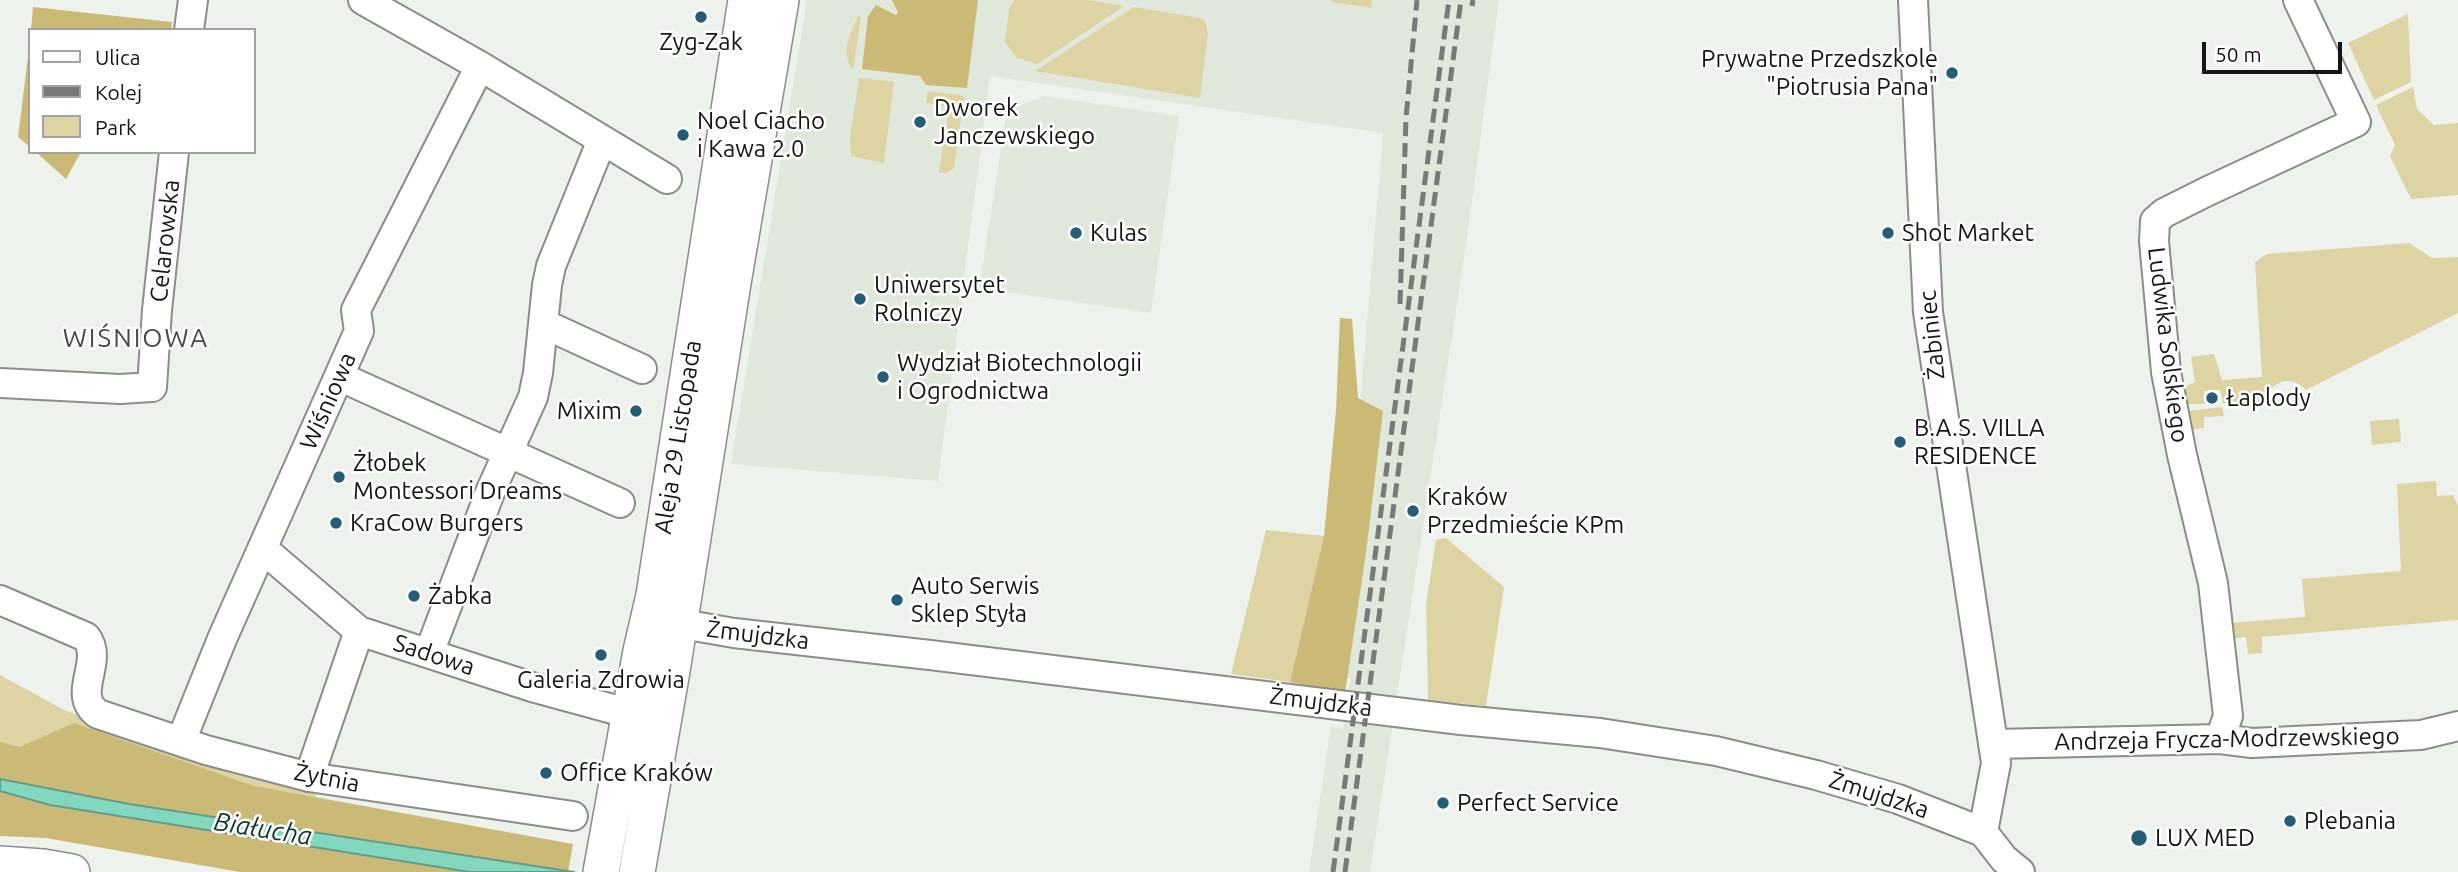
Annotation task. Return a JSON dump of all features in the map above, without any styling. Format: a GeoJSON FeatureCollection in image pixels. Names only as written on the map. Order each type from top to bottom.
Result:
{"type":"FeatureCollection","features":[{"type":"Feature","properties":{"kind":"main road","name":"Aleja 29 Listopada"},"geometry":{"type":"LineString","coordinates":[[639,863],[665,621],[746,0]]}},
{"type":"Feature","properties":{"kind":"main road","name":"Aleja 29 Listopada"},"geometry":{"type":"LineString","coordinates":[[604,860],[641,651],[665,621],[733,283],[781,0]]}},
{"type":"Feature","properties":{"kind":"main road"},"geometry":{"type":"LineString","coordinates":[[0,864],[72,872]]}},
{"type":"Feature","properties":{"kind":"street"},"geometry":{"type":"LineString","coordinates":[[189,28],[193,0]]}},
{"type":"Feature","properties":{"kind":"street"},"geometry":{"type":"LineString","coordinates":[[363,0],[480,66],[667,179]]}},
{"type":"Feature","properties":{"kind":"street","name":"Żabiniec"},"geometry":{"type":"LineString","coordinates":[[1913,0],[1928,312],[1994,744],[1995,774],[1983,832]]}},
{"type":"Feature","properties":{"kind":"street","name":"Ludwika Solskiego"},"geometry":{"type":"LineString","coordinates":[[2220,739],[2228,716],[2222,653],[2213,583],[2182,455],[2166,372],[2154,241],[2155,220],[2208,191],[2356,122],[2298,0]]}},
{"type":"Feature","properties":{"kind":"street","name":"Wiśniowa"},"geometry":{"type":"LineString","coordinates":[[181,741],[222,639],[359,331],[356,310],[480,66]]}},
{"type":"Feature","properties":{"kind":"street"},"geometry":{"type":"LineString","coordinates":[[429,653],[477,526],[533,397],[551,266],[602,140]]}},
{"type":"Feature","properties":{"kind":"street","name":"Celarowska"},"geometry":{"type":"LineString","coordinates":[[0,383],[120,389],[152,387],[157,310],[174,154]]}},
{"type":"Feature","properties":{"kind":"street"},"geometry":{"type":"LineString","coordinates":[[544,324],[642,369]]}},
{"type":"Feature","properties":{"kind":"street","name":"Wiśniowa"},"geometry":{"type":"LineString","coordinates":[[354,383],[620,503]]}},
{"type":"Feature","properties":{"kind":"street","name":"Sadowa"},"geometry":{"type":"LineString","coordinates":[[263,549],[359,631],[532,687],[631,714]]}},
{"type":"Feature","properties":{"kind":"street","name":"Żytnia"},"geometry":{"type":"LineString","coordinates":[[0,600],[86,637],[92,645],[93,654],[85,699],[90,708],[98,714],[181,741],[309,777],[573,816]]}},
{"type":"Feature","properties":{"kind":"street","name":"Żmujdzka"},"geometry":{"type":"LineString","coordinates":[[665,621],[734,633],[1461,720],[1601,733],[1703,749],[1816,775],[1898,799],[1983,832]]}},
{"type":"Feature","properties":{"kind":"street"},"geometry":{"type":"LineString","coordinates":[[309,777],[359,631]]}},
{"type":"Feature","properties":{"kind":"street","name":"Andrzeja Frycza-Modrzewskiego"},"geometry":{"type":"LineString","coordinates":[[1994,744],[2220,739],[2252,743],[2421,735],[2458,726]]}},
{"type":"Feature","properties":{"kind":"street"},"geometry":{"type":"LineString","coordinates":[[1983,832],[2004,859],[2020,872]]}},
{"type":"Feature","properties":{"kind":"shaded area","name":"Uniwersytet Rolniczy"},"geometry":{"type":"Polygon","coordinates":[[[807,0],[1499,0],[1466,245],[1370,872],[1309,872],[1331,726],[1343,729],[1350,679],[1337,677],[1383,133],[990,76],[938,481],[731,464],[807,0]]]}},
{"type":"Feature","properties":{"kind":"shaded area"},"geometry":{"type":"Polygon","coordinates":[[[892,0],[978,0],[967,88],[926,85],[920,76],[862,69],[868,16],[876,5],[896,15],[898,12],[892,0]]]}},
{"type":"Feature","properties":{"kind":"shaded area"},"geometry":{"type":"Polygon","coordinates":[[[33,7],[172,22],[171,28],[31,28],[33,7]]]}},
{"type":"Feature","properties":{"kind":"shaded area"},"geometry":{"type":"Polygon","coordinates":[[[28,57],[28,145],[18,137],[28,57]]]}},
{"type":"Feature","properties":{"kind":"shaded area","name":"Kulas"},"geometry":{"type":"Polygon","coordinates":[[[1044,96],[1179,116],[1151,313],[979,288],[1007,111],[1044,96]]]}},
{"type":"Feature","properties":{"kind":"shaded area"},"geometry":{"type":"Polygon","coordinates":[[[38,154],[80,154],[66,179],[38,154]]]}},
{"type":"Feature","properties":{"kind":"shaded area"},"geometry":{"type":"Polygon","coordinates":[[[1340,318],[1352,319],[1358,398],[1383,411],[1366,553],[1345,693],[1290,682],[1324,536],[1336,410],[1340,318]]]}},
{"type":"Feature","properties":{"kind":"shaded area"},"geometry":{"type":"Polygon","coordinates":[[[74,723],[254,786],[573,844],[568,872],[240,872],[46,838],[0,836],[0,742],[20,747],[74,723]]]}},
{"type":"Feature","properties":{"kind":"green space"},"geometry":{"type":"Polygon","coordinates":[[[1014,0],[1088,0],[1124,6],[1037,64],[1017,58],[1005,42],[1009,9],[1014,0]]]}},
{"type":"Feature","properties":{"kind":"green space"},"geometry":{"type":"Polygon","coordinates":[[[1332,0],[1372,0],[1371,8],[1332,0]]]}},
{"type":"Feature","properties":{"kind":"green space"},"geometry":{"type":"Polygon","coordinates":[[[1134,7],[1205,21],[1208,33],[1200,98],[1035,71],[1134,7]]]}},
{"type":"Feature","properties":{"kind":"green space"},"geometry":{"type":"Polygon","coordinates":[[[2408,14],[2411,82],[2374,100],[2348,43],[2408,14]]]}},
{"type":"Feature","properties":{"kind":"green space"},"geometry":{"type":"Polygon","coordinates":[[[858,16],[861,17],[853,69],[847,50],[858,16]]]}},
{"type":"Feature","properties":{"kind":"green space"},"geometry":{"type":"Polygon","coordinates":[[[859,78],[894,82],[884,163],[851,156],[850,137],[859,78]]]}},
{"type":"Feature","properties":{"kind":"green space"},"geometry":{"type":"Polygon","coordinates":[[[2413,87],[2417,109],[2434,125],[2458,123],[2458,195],[2411,199],[2390,156],[2395,145],[2376,105],[2413,87]]]}},
{"type":"Feature","properties":{"kind":"green space"},"geometry":{"type":"Polygon","coordinates":[[[928,91],[964,96],[954,168],[946,173],[939,173],[949,106],[926,103],[928,91]]]}},
{"type":"Feature","properties":{"kind":"green space"},"geometry":{"type":"Polygon","coordinates":[[[2409,243],[2432,258],[2458,257],[2458,313],[2306,390],[2288,381],[2277,384],[2264,400],[2245,406],[2223,403],[2220,390],[2205,391],[2203,397],[2206,404],[2187,404],[2181,388],[2195,382],[2191,357],[2214,354],[2222,380],[2262,377],[2255,262],[2267,254],[2409,243]]]}},
{"type":"Feature","properties":{"kind":"green space"},"geometry":{"type":"Polygon","coordinates":[[[2222,407],[2224,416],[2204,417],[2204,428],[2193,429],[2188,411],[2222,407]]]}},
{"type":"Feature","properties":{"kind":"green space"},"geometry":{"type":"Polygon","coordinates":[[[2399,419],[2401,442],[2372,445],[2370,421],[2399,419]]]}},
{"type":"Feature","properties":{"kind":"green space"},"geometry":{"type":"Polygon","coordinates":[[[2436,481],[2437,496],[2453,495],[2458,506],[2458,620],[2262,637],[2262,653],[2248,654],[2246,637],[2231,639],[2229,623],[2305,617],[2302,579],[2401,571],[2397,484],[2436,481]]]}},
{"type":"Feature","properties":{"kind":"green space"},"geometry":{"type":"Polygon","coordinates":[[[1266,530],[1324,536],[1290,682],[1231,674],[1266,530]]]}},
{"type":"Feature","properties":{"kind":"green space"},"geometry":{"type":"Polygon","coordinates":[[[1446,538],[1504,587],[1486,706],[1428,700],[1426,604],[1436,540],[1446,538]]]}},
{"type":"Feature","properties":{"kind":"green space"},"geometry":{"type":"Polygon","coordinates":[[[0,675],[66,711],[317,790],[312,816],[0,769],[0,675]]]}},
{"type":"Feature","properties":{"kind":"water","name":"Białucha"},"geometry":{"type":"Polygon","coordinates":[[[0,779],[129,804],[574,872],[470,872],[50,805],[0,791],[0,779]]]}},
{"type":"Feature","properties":{"kind":"railway"},"geometry":{"type":"LineString","coordinates":[[1400,304],[1406,118],[1417,0]]}},
{"type":"Feature","properties":{"kind":"railway"},"geometry":{"type":"LineString","coordinates":[[1333,872],[1449,0]]}},
{"type":"Feature","properties":{"kind":"railway"},"geometry":{"type":"LineString","coordinates":[[1345,872],[1461,0]]}},
{"type":"Feature","properties":{"kind":"railway"},"geometry":{"type":"LineString","coordinates":[[1472,6],[1473,0]]}},
{"type":"Feature","properties":{"kind":"place","name":"Zyg-Zak"},"geometry":{"type":"Point","coordinates":[701,17]}},
{"type":"Feature","properties":{"kind":"place","name":"Prywatne Przedszkole \"Piotrusia Pana\""},"geometry":{"type":"Point","coordinates":[1952,73]}},
{"type":"Feature","properties":{"kind":"place","name":"Dworek Janczewskiego"},"geometry":{"type":"Point","coordinates":[920,122]}},
{"type":"Feature","properties":{"kind":"place","name":"Noel Ciacho i Kawa 2.0"},"geometry":{"type":"Point","coordinates":[683,135]}},
{"type":"Feature","properties":{"kind":"place","name":"Kulas"},"geometry":{"type":"Point","coordinates":[1076,233]}},
{"type":"Feature","properties":{"kind":"place","name":"Shot Market"},"geometry":{"type":"Point","coordinates":[1888,233]}},
{"type":"Feature","properties":{"kind":"place","name":"Uniwersytet Rolniczy"},"geometry":{"type":"Point","coordinates":[860,299]}},
{"type":"Feature","properties":{"kind":"place","name":"Wydział Biotechnologii i Ogrodnictwa"},"geometry":{"type":"Point","coordinates":[883,377]}},
{"type":"Feature","properties":{"kind":"place","name":"Łaplody"},"geometry":{"type":"Point","coordinates":[2212,398]}},
{"type":"Feature","properties":{"kind":"place","name":"Mixim"},"geometry":{"type":"Point","coordinates":[636,411]}},
{"type":"Feature","properties":{"kind":"place","name":"B.A.S. VILLA RESIDENCE"},"geometry":{"type":"Point","coordinates":[1900,442]}},
{"type":"Feature","properties":{"kind":"place","name":"Żłobek Montessori Dreams"},"geometry":{"type":"Point","coordinates":[339,477]}},
{"type":"Feature","properties":{"kind":"place","name":"Kraków Przedmieście KPm"},"geometry":{"type":"Point","coordinates":[1413,511]}},
{"type":"Feature","properties":{"kind":"place","name":"KraCow Burgers"},"geometry":{"type":"Point","coordinates":[336,523]}},
{"type":"Feature","properties":{"kind":"place","name":"Żabka"},"geometry":{"type":"Point","coordinates":[414,596]}},
{"type":"Feature","properties":{"kind":"place","name":"Auto Serwis Sklep Styła"},"geometry":{"type":"Point","coordinates":[897,600]}},
{"type":"Feature","properties":{"kind":"place","name":"Galeria Zdrowia"},"geometry":{"type":"Point","coordinates":[601,655]}},
{"type":"Feature","properties":{"kind":"place","name":"Office Kraków"},"geometry":{"type":"Point","coordinates":[546,773]}},
{"type":"Feature","properties":{"kind":"place","name":"Perfect Service"},"geometry":{"type":"Point","coordinates":[1443,803]}},
{"type":"Feature","properties":{"kind":"place","name":"Plebania"},"geometry":{"type":"Point","coordinates":[2290,821]}},
{"type":"Feature","properties":{"kind":"place","name":"LUX MED"},"geometry":{"type":"Point","coordinates":[2139,838]}},
{"type":"Feature","properties":{"kind":"district","name":"WIŚNIOWA"},"geometry":{"type":"Point","coordinates":[136,338]}}]}
